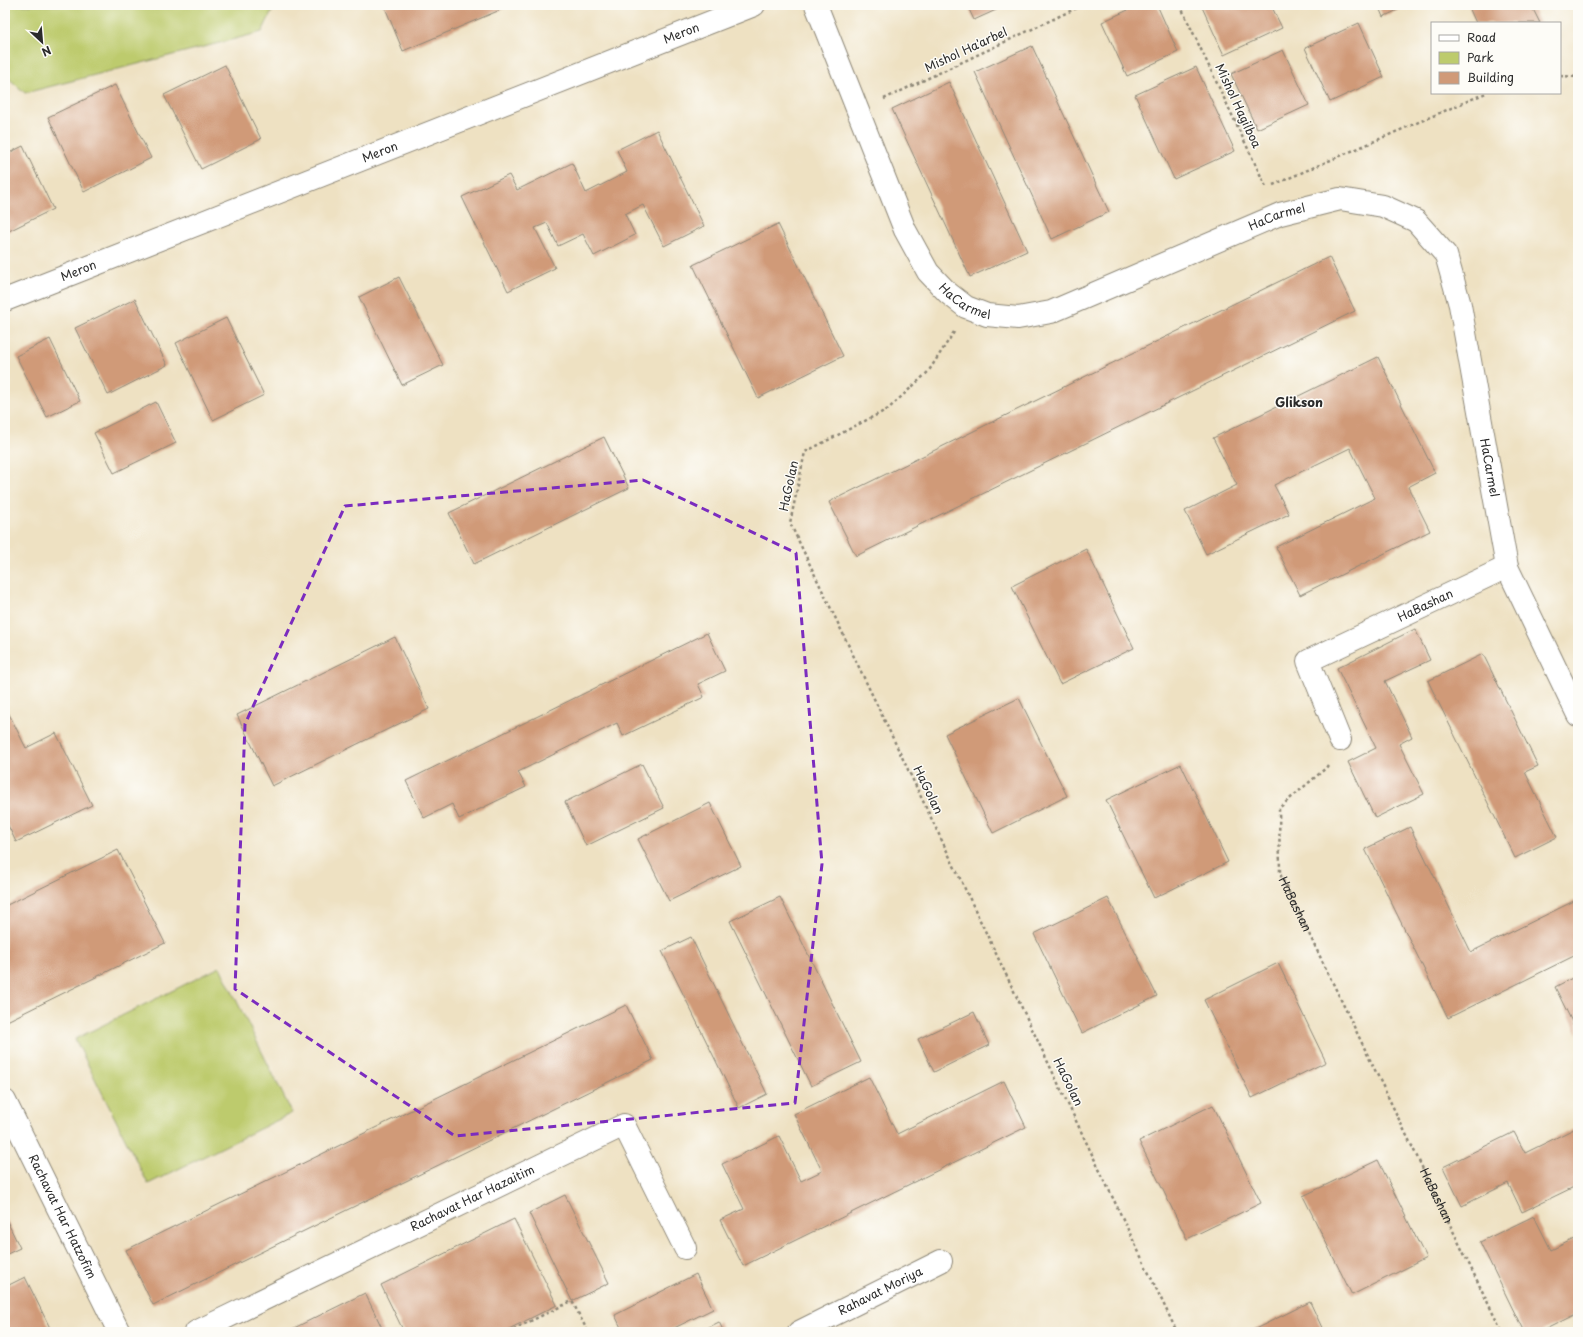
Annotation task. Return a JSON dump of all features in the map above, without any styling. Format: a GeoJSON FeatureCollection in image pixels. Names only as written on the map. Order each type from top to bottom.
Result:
{"type":"FeatureCollection","features":[{"type":"Feature","properties":{"kind":"street","name":"Meron"},"geometry":{"type":"LineString","coordinates":[[5,300],[754,5]]}},
{"type":"Feature","properties":{"kind":"street","name":"HaCarmel"},"geometry":{"type":"LineString","coordinates":[[816,5],[905,230],[924,265],[928,272],[948,293],[966,306],[986,315],[1018,318],[1050,312],[1280,214],[1340,199],[1384,206],[1416,221],[1446,255],[1460,306],[1507,567],[1578,715]]}},
{"type":"Feature","properties":{"kind":"street","name":"HaBashan"},"geometry":{"type":"LineString","coordinates":[[1340,740],[1308,661],[1507,567]]}},
{"type":"Feature","properties":{"kind":"street","name":"Rachavat Har Hatzofim"},"geometry":{"type":"LineString","coordinates":[[5,1101],[119,1332]]}},
{"type":"Feature","properties":{"kind":"street","name":"Rachavat Har Hazaitim"},"geometry":{"type":"LineString","coordinates":[[196,1332],[624,1125],[685,1248]]}},
{"type":"Feature","properties":{"kind":"street","name":"Rahavat Moriya"},"geometry":{"type":"LineString","coordinates":[[799,1332],[940,1261]]}},
{"type":"Feature","properties":{"kind":"path","name":"Mishol Ha'arbel"},"geometry":{"type":"LineString","coordinates":[[858,111],[1083,5]]}},
{"type":"Feature","properties":{"kind":"path","name":"Mishol Hagilboa"},"geometry":{"type":"LineString","coordinates":[[1180,5],[1266,188],[1280,214]]}},
{"type":"Feature","properties":{"kind":"path"},"geometry":{"type":"LineString","coordinates":[[1561,76],[1578,77]]}},
{"type":"Feature","properties":{"kind":"path"},"geometry":{"type":"LineString","coordinates":[[1266,188],[1484,94]]}},
{"type":"Feature","properties":{"kind":"path","name":"HaGolan"},"geometry":{"type":"LineString","coordinates":[[966,306],[951,338],[928,372],[888,409],[805,452],[790,523],[1177,1332]]}},
{"type":"Feature","properties":{"kind":"path","name":"HaBashan"},"geometry":{"type":"LineString","coordinates":[[1340,740],[1326,768],[1280,808],[1280,874],[1502,1332]]}},
{"type":"Feature","properties":{"kind":"path"},"geometry":{"type":"LineString","coordinates":[[508,1332],[572,1301],[588,1332]]}},
{"type":"Feature","properties":{"kind":"highlighted area"},"geometry":{"type":"Polygon","coordinates":[[[643,480],[796,553],[822,864],[795,1103],[455,1136],[235,989],[245,724],[345,506],[643,480]]]}},
{"type":"Feature","properties":{"kind":"green space"},"geometry":{"type":"Polygon","coordinates":[[[5,5],[275,5],[262,32],[25,93],[5,75],[5,5]]]}},
{"type":"Feature","properties":{"kind":"green space"},"geometry":{"type":"Polygon","coordinates":[[[220,967],[292,1113],[148,1184],[75,1039],[220,967]]]}},
{"type":"Feature","properties":{"kind":"building"},"geometry":{"type":"Polygon","coordinates":[[[384,5],[512,5],[403,51],[384,5]]]}},
{"type":"Feature","properties":{"kind":"building"},"geometry":{"type":"Polygon","coordinates":[[[967,5],[1007,5],[974,20],[967,5]]]}},
{"type":"Feature","properties":{"kind":"building"},"geometry":{"type":"Polygon","coordinates":[[[1139,5],[1157,5],[1178,52],[1127,76],[1102,22],[1139,5]]]}},
{"type":"Feature","properties":{"kind":"building"},"geometry":{"type":"Polygon","coordinates":[[[1201,5],[1271,5],[1282,28],[1224,55],[1201,5]]]}},
{"type":"Feature","properties":{"kind":"building"},"geometry":{"type":"Polygon","coordinates":[[[1378,5],[1408,5],[1383,17],[1378,5]]]}},
{"type":"Feature","properties":{"kind":"building"},"geometry":{"type":"Polygon","coordinates":[[[1468,5],[1531,5],[1540,22],[1476,22],[1468,5]]]}},
{"type":"Feature","properties":{"kind":"building"},"geometry":{"type":"Polygon","coordinates":[[[1359,23],[1384,77],[1330,102],[1305,48],[1359,23]]]}},
{"type":"Feature","properties":{"kind":"building"},"geometry":{"type":"Polygon","coordinates":[[[1032,46],[1109,212],[1052,239],[975,72],[1032,46]]]}},
{"type":"Feature","properties":{"kind":"building"},"geometry":{"type":"Polygon","coordinates":[[[1283,50],[1309,105],[1257,129],[1231,74],[1283,50]]]}},
{"type":"Feature","properties":{"kind":"building"},"geometry":{"type":"Polygon","coordinates":[[[225,65],[261,139],[201,169],[164,95],[225,65]]]}},
{"type":"Feature","properties":{"kind":"building"},"geometry":{"type":"Polygon","coordinates":[[[1196,67],[1235,151],[1174,179],[1135,95],[1196,67]]]}},
{"type":"Feature","properties":{"kind":"building"},"geometry":{"type":"Polygon","coordinates":[[[949,82],[1027,251],[970,277],[892,109],[949,82]]]}},
{"type":"Feature","properties":{"kind":"building"},"geometry":{"type":"Polygon","coordinates":[[[115,85],[151,158],[84,192],[48,117],[115,85]]]}},
{"type":"Feature","properties":{"kind":"building"},"geometry":{"type":"Polygon","coordinates":[[[657,130],[704,226],[664,246],[643,205],[625,214],[635,235],[594,256],[583,234],[558,246],[547,223],[535,228],[555,268],[508,291],[462,197],[509,175],[517,190],[572,163],[586,193],[627,172],[617,150],[657,130]]]}},
{"type":"Feature","properties":{"kind":"building"},"geometry":{"type":"Polygon","coordinates":[[[23,146],[53,209],[5,233],[5,155],[23,146]]]}},
{"type":"Feature","properties":{"kind":"building"},"geometry":{"type":"Polygon","coordinates":[[[778,224],[843,356],[758,398],[693,265],[778,224]]]}},
{"type":"Feature","properties":{"kind":"building"},"geometry":{"type":"Polygon","coordinates":[[[1329,257],[1355,311],[856,556],[829,502],[1329,257]]]}},
{"type":"Feature","properties":{"kind":"building"},"geometry":{"type":"Polygon","coordinates":[[[399,277],[443,365],[402,385],[359,297],[399,277]]]}},
{"type":"Feature","properties":{"kind":"building"},"geometry":{"type":"Polygon","coordinates":[[[135,299],[167,365],[108,395],[75,328],[135,299]]]}},
{"type":"Feature","properties":{"kind":"building"},"geometry":{"type":"Polygon","coordinates":[[[226,318],[264,395],[213,420],[176,343],[226,318]]]}},
{"type":"Feature","properties":{"kind":"building"},"geometry":{"type":"Polygon","coordinates":[[[50,339],[80,401],[47,417],[16,356],[50,339]]]}},
{"type":"Feature","properties":{"kind":"building"},"geometry":{"type":"Polygon","coordinates":[[[1378,357],[1435,473],[1408,487],[1430,531],[1300,595],[1276,547],[1375,498],[1350,448],[1274,485],[1289,514],[1206,554],[1185,511],[1237,485],[1213,438],[1378,357]]]}},
{"type":"Feature","properties":{"kind":"building"},"geometry":{"type":"Polygon","coordinates":[[[156,402],[176,443],[114,473],[94,433],[156,402]]]}},
{"type":"Feature","properties":{"kind":"building"},"geometry":{"type":"Polygon","coordinates":[[[604,437],[629,488],[474,564],[449,513],[604,437]]]}},
{"type":"Feature","properties":{"kind":"building"},"geometry":{"type":"Polygon","coordinates":[[[1086,549],[1134,648],[1060,684],[1012,586],[1086,549]]]}},
{"type":"Feature","properties":{"kind":"building"},"geometry":{"type":"Polygon","coordinates":[[[1415,629],[1430,660],[1385,681],[1412,737],[1399,744],[1424,794],[1375,818],[1348,762],[1376,748],[1337,668],[1415,629]]]}},
{"type":"Feature","properties":{"kind":"building"},"geometry":{"type":"Polygon","coordinates":[[[707,633],[725,671],[698,684],[704,697],[623,736],[617,723],[518,772],[526,787],[459,819],[452,804],[424,818],[406,781],[707,633]]]}},
{"type":"Feature","properties":{"kind":"building"},"geometry":{"type":"Polygon","coordinates":[[[395,637],[429,709],[272,786],[237,715],[395,637]]]}},
{"type":"Feature","properties":{"kind":"building"},"geometry":{"type":"Polygon","coordinates":[[[1483,654],[1538,766],[1525,772],[1557,837],[1515,858],[1428,681],[1483,654]]]}},
{"type":"Feature","properties":{"kind":"building"},"geometry":{"type":"Polygon","coordinates":[[[1019,698],[1067,796],[993,833],[945,734],[1019,698]]]}},
{"type":"Feature","properties":{"kind":"building"},"geometry":{"type":"Polygon","coordinates":[[[5,706],[26,748],[56,733],[92,805],[16,842],[5,819],[5,706]]]}},
{"type":"Feature","properties":{"kind":"building"},"geometry":{"type":"Polygon","coordinates":[[[642,764],[664,808],[586,846],[565,802],[642,764]]]}},
{"type":"Feature","properties":{"kind":"building"},"geometry":{"type":"Polygon","coordinates":[[[1181,764],[1228,862],[1154,898],[1106,800],[1181,764]]]}},
{"type":"Feature","properties":{"kind":"building"},"geometry":{"type":"Polygon","coordinates":[[[710,803],[741,866],[669,901],[638,839],[710,803]]]}},
{"type":"Feature","properties":{"kind":"building"},"geometry":{"type":"Polygon","coordinates":[[[1410,827],[1471,952],[1578,899],[1578,954],[1448,1018],[1365,849],[1410,827]]]}},
{"type":"Feature","properties":{"kind":"building"},"geometry":{"type":"Polygon","coordinates":[[[118,850],[165,943],[5,1022],[5,906],[118,850]]]}},
{"type":"Feature","properties":{"kind":"building"},"geometry":{"type":"Polygon","coordinates":[[[780,897],[861,1062],[811,1086],[730,921],[780,897]]]}},
{"type":"Feature","properties":{"kind":"building"},"geometry":{"type":"Polygon","coordinates":[[[1108,898],[1157,996],[1082,1033],[1034,934],[1108,898]]]}},
{"type":"Feature","properties":{"kind":"building"},"geometry":{"type":"Polygon","coordinates":[[[691,937],[767,1094],[739,1108],[662,951],[691,937]]]}},
{"type":"Feature","properties":{"kind":"building"},"geometry":{"type":"Polygon","coordinates":[[[1278,963],[1326,1062],[1252,1098],[1204,1000],[1278,963]]]}},
{"type":"Feature","properties":{"kind":"building"},"geometry":{"type":"Polygon","coordinates":[[[1578,975],[1578,1034],[1555,987],[1578,975]]]}},
{"type":"Feature","properties":{"kind":"building"},"geometry":{"type":"Polygon","coordinates":[[[626,1005],[653,1060],[153,1305],[126,1250],[626,1005]]]}},
{"type":"Feature","properties":{"kind":"building"},"geometry":{"type":"Polygon","coordinates":[[[974,1012],[989,1045],[934,1072],[918,1039],[974,1012]]]}},
{"type":"Feature","properties":{"kind":"building"},"geometry":{"type":"Polygon","coordinates":[[[869,1077],[897,1134],[1004,1081],[1026,1127],[743,1266],[720,1220],[744,1209],[722,1164],[779,1136],[801,1181],[822,1171],[794,1114],[869,1077]]]}},
{"type":"Feature","properties":{"kind":"building"},"geometry":{"type":"Polygon","coordinates":[[[1213,1105],[1261,1203],[1187,1239],[1139,1141],[1213,1105]]]}},
{"type":"Feature","properties":{"kind":"building"},"geometry":{"type":"Polygon","coordinates":[[[1578,1127],[1578,1185],[1522,1212],[1508,1183],[1462,1206],[1443,1167],[1514,1132],[1525,1153],[1578,1127]]]}},
{"type":"Feature","properties":{"kind":"building"},"geometry":{"type":"Polygon","coordinates":[[[1378,1160],[1426,1258],[1352,1295],[1303,1196],[1378,1160]]]}},
{"type":"Feature","properties":{"kind":"building"},"geometry":{"type":"Polygon","coordinates":[[[565,1195],[609,1283],[572,1301],[529,1213],[565,1195]]]}},
{"type":"Feature","properties":{"kind":"building"},"geometry":{"type":"Polygon","coordinates":[[[1534,1216],[1551,1250],[1578,1237],[1578,1313],[1540,1332],[1524,1332],[1480,1242],[1534,1216]]]}},
{"type":"Feature","properties":{"kind":"building"},"geometry":{"type":"Polygon","coordinates":[[[5,1217],[20,1248],[5,1255],[5,1217]]]}},
{"type":"Feature","properties":{"kind":"building"},"geometry":{"type":"Polygon","coordinates":[[[514,1219],[557,1305],[503,1332],[404,1332],[381,1285],[514,1219]]]}},
{"type":"Feature","properties":{"kind":"building"},"geometry":{"type":"Polygon","coordinates":[[[696,1274],[713,1309],[666,1332],[623,1332],[615,1315],[696,1274]]]}},
{"type":"Feature","properties":{"kind":"building"},"geometry":{"type":"Polygon","coordinates":[[[25,1277],[52,1332],[5,1332],[5,1287],[25,1277]]]}},
{"type":"Feature","properties":{"kind":"building"},"geometry":{"type":"Polygon","coordinates":[[[365,1293],[384,1332],[286,1332],[365,1293]]]}},
{"type":"Feature","properties":{"kind":"building"},"geometry":{"type":"Polygon","coordinates":[[[1310,1302],[1324,1332],[1249,1332],[1310,1302]]]}},
{"type":"Feature","properties":{"kind":"building"},"geometry":{"type":"Polygon","coordinates":[[[719,1322],[724,1332],[699,1332],[719,1322]]]}},
{"type":"Feature","properties":{"kind":"district","name":"Glikson"},"geometry":{"type":"Point","coordinates":[1299,402]}}]}
